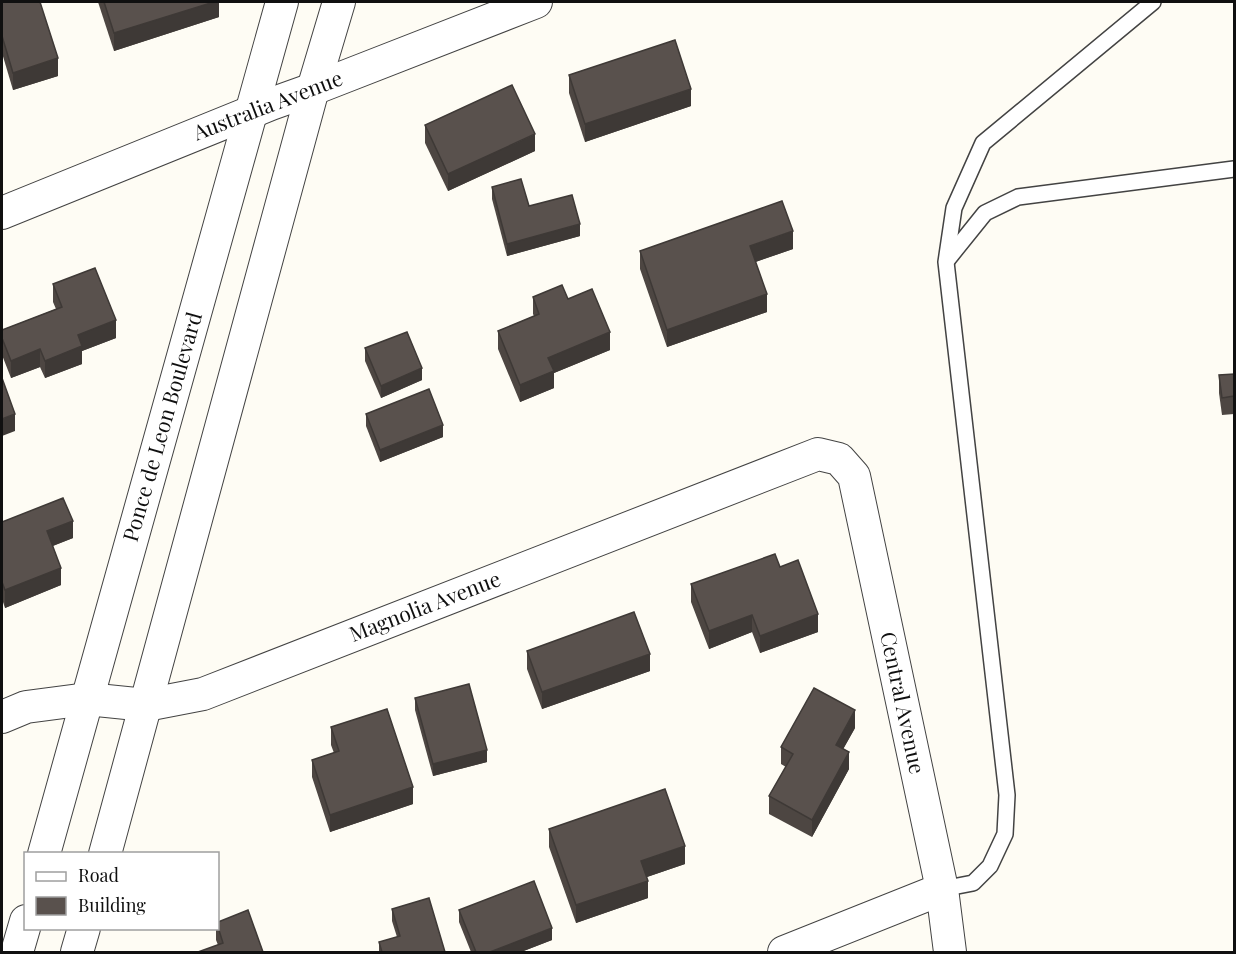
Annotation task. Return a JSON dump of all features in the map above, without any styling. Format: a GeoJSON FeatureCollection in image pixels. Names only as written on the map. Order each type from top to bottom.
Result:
{"type":"FeatureCollection","features":[{"type":"Feature","properties":{"kind":"street","name":"Ponce de Leon Boulevard"},"geometry":{"type":"LineString","coordinates":[[45,852],[282,2]]}},
{"type":"Feature","properties":{"kind":"street"},"geometry":{"type":"LineString","coordinates":[[106,852],[313,89],[339,2]]}},
{"type":"Feature","properties":{"kind":"street","name":"Australia Avenue"},"geometry":{"type":"LineString","coordinates":[[2,213],[251,112],[536,2]]}},
{"type":"Feature","properties":{"kind":"street","name":"Magnolia Avenue"},"geometry":{"type":"LineString","coordinates":[[2,717],[26,707],[87,699],[147,705],[203,694],[818,454],[839,459]]}},
{"type":"Feature","properties":{"kind":"street","name":"Central Avenue"},"geometry":{"type":"LineString","coordinates":[[839,459],[854,476],[942,889],[950,952]]}},
{"type":"Feature","properties":{"kind":"street"},"geometry":{"type":"LineString","coordinates":[[784,952],[942,889]]}},
{"type":"Feature","properties":{"kind":"street"},"geometry":{"type":"LineString","coordinates":[[17,952],[24,928]]}},
{"type":"Feature","properties":{"kind":"street"},"geometry":{"type":"LineString","coordinates":[[77,952],[83,930]]}},
{"type":"Feature","properties":{"kind":"lane"},"geometry":{"type":"LineString","coordinates":[[942,889],[973,883],[990,866],[1005,834],[1007,795],[946,262],[954,208],[983,143],[1153,2]]}},
{"type":"Feature","properties":{"kind":"lane"},"geometry":{"type":"LineString","coordinates":[[946,262],[985,213],[1018,196],[1234,169]]}},
{"type":"Feature","properties":{"kind":"building"},"geometry":{"type":"Polygon","coordinates":[[[2,2],[40,2],[58,58],[13,73],[2,36],[2,2]]]}},
{"type":"Feature","properties":{"kind":"building"},"geometry":{"type":"Polygon","coordinates":[[[104,2],[214,2],[114,33],[104,2]]]}},
{"type":"Feature","properties":{"kind":"building"},"geometry":{"type":"Polygon","coordinates":[[[675,40],[691,89],[585,124],[569,75],[675,40]]]}},
{"type":"Feature","properties":{"kind":"building"},"geometry":{"type":"Polygon","coordinates":[[[512,85],[535,134],[448,174],[425,125],[512,85]]]}},
{"type":"Feature","properties":{"kind":"building"},"geometry":{"type":"Polygon","coordinates":[[[521,179],[529,206],[572,195],[580,224],[507,244],[492,187],[521,179]]]}},
{"type":"Feature","properties":{"kind":"building"},"geometry":{"type":"Polygon","coordinates":[[[782,201],[793,231],[750,246],[767,294],[667,330],[640,251],[782,201]]]}},
{"type":"Feature","properties":{"kind":"building"},"geometry":{"type":"Polygon","coordinates":[[[95,268],[116,320],[78,335],[82,346],[45,361],[40,349],[11,361],[2,338],[2,330],[62,307],[53,284],[95,268]]]}},
{"type":"Feature","properties":{"kind":"building"},"geometry":{"type":"Polygon","coordinates":[[[562,285],[568,299],[592,289],[610,332],[548,358],[554,371],[520,385],[498,331],[539,314],[533,297],[562,285]]]}},
{"type":"Feature","properties":{"kind":"building"},"geometry":{"type":"Polygon","coordinates":[[[407,332],[422,368],[381,386],[365,348],[407,332]]]}},
{"type":"Feature","properties":{"kind":"building"},"geometry":{"type":"Polygon","coordinates":[[[1234,374],[1234,396],[1222,398],[1219,375],[1234,374]]]}},
{"type":"Feature","properties":{"kind":"building"},"geometry":{"type":"Polygon","coordinates":[[[2,378],[15,414],[2,419],[2,378]]]}},
{"type":"Feature","properties":{"kind":"building"},"geometry":{"type":"Polygon","coordinates":[[[429,389],[443,425],[380,450],[366,414],[429,389]]]}},
{"type":"Feature","properties":{"kind":"building"},"geometry":{"type":"Polygon","coordinates":[[[63,498],[73,521],[47,531],[61,568],[5,590],[2,582],[2,522],[63,498]]]}},
{"type":"Feature","properties":{"kind":"building"},"geometry":{"type":"Polygon","coordinates":[[[775,554],[780,567],[798,560],[818,614],[760,636],[752,615],[709,631],[691,584],[775,554]]]}},
{"type":"Feature","properties":{"kind":"building"},"geometry":{"type":"Polygon","coordinates":[[[634,612],[650,654],[542,692],[527,651],[634,612]]]}},
{"type":"Feature","properties":{"kind":"building"},"geometry":{"type":"Polygon","coordinates":[[[469,684],[487,750],[433,764],[415,698],[469,684]]]}},
{"type":"Feature","properties":{"kind":"building"},"geometry":{"type":"Polygon","coordinates":[[[814,688],[855,710],[836,745],[849,752],[812,820],[769,796],[793,754],[781,747],[814,688]]]}},
{"type":"Feature","properties":{"kind":"building"},"geometry":{"type":"Polygon","coordinates":[[[387,709],[413,787],[330,815],[312,760],[339,751],[331,727],[387,709]]]}},
{"type":"Feature","properties":{"kind":"building"},"geometry":{"type":"Polygon","coordinates":[[[665,789],[685,846],[641,861],[648,881],[576,905],[549,829],[665,789]]]}},
{"type":"Feature","properties":{"kind":"building"},"geometry":{"type":"Polygon","coordinates":[[[534,881],[552,928],[490,952],[476,952],[459,910],[534,881]]]}},
{"type":"Feature","properties":{"kind":"building"},"geometry":{"type":"Polygon","coordinates":[[[429,898],[445,952],[382,952],[379,942],[400,936],[392,909],[429,898]]]}},
{"type":"Feature","properties":{"kind":"building"},"geometry":{"type":"Polygon","coordinates":[[[248,910],[263,952],[198,952],[223,943],[219,922],[248,910]]]}}]}
